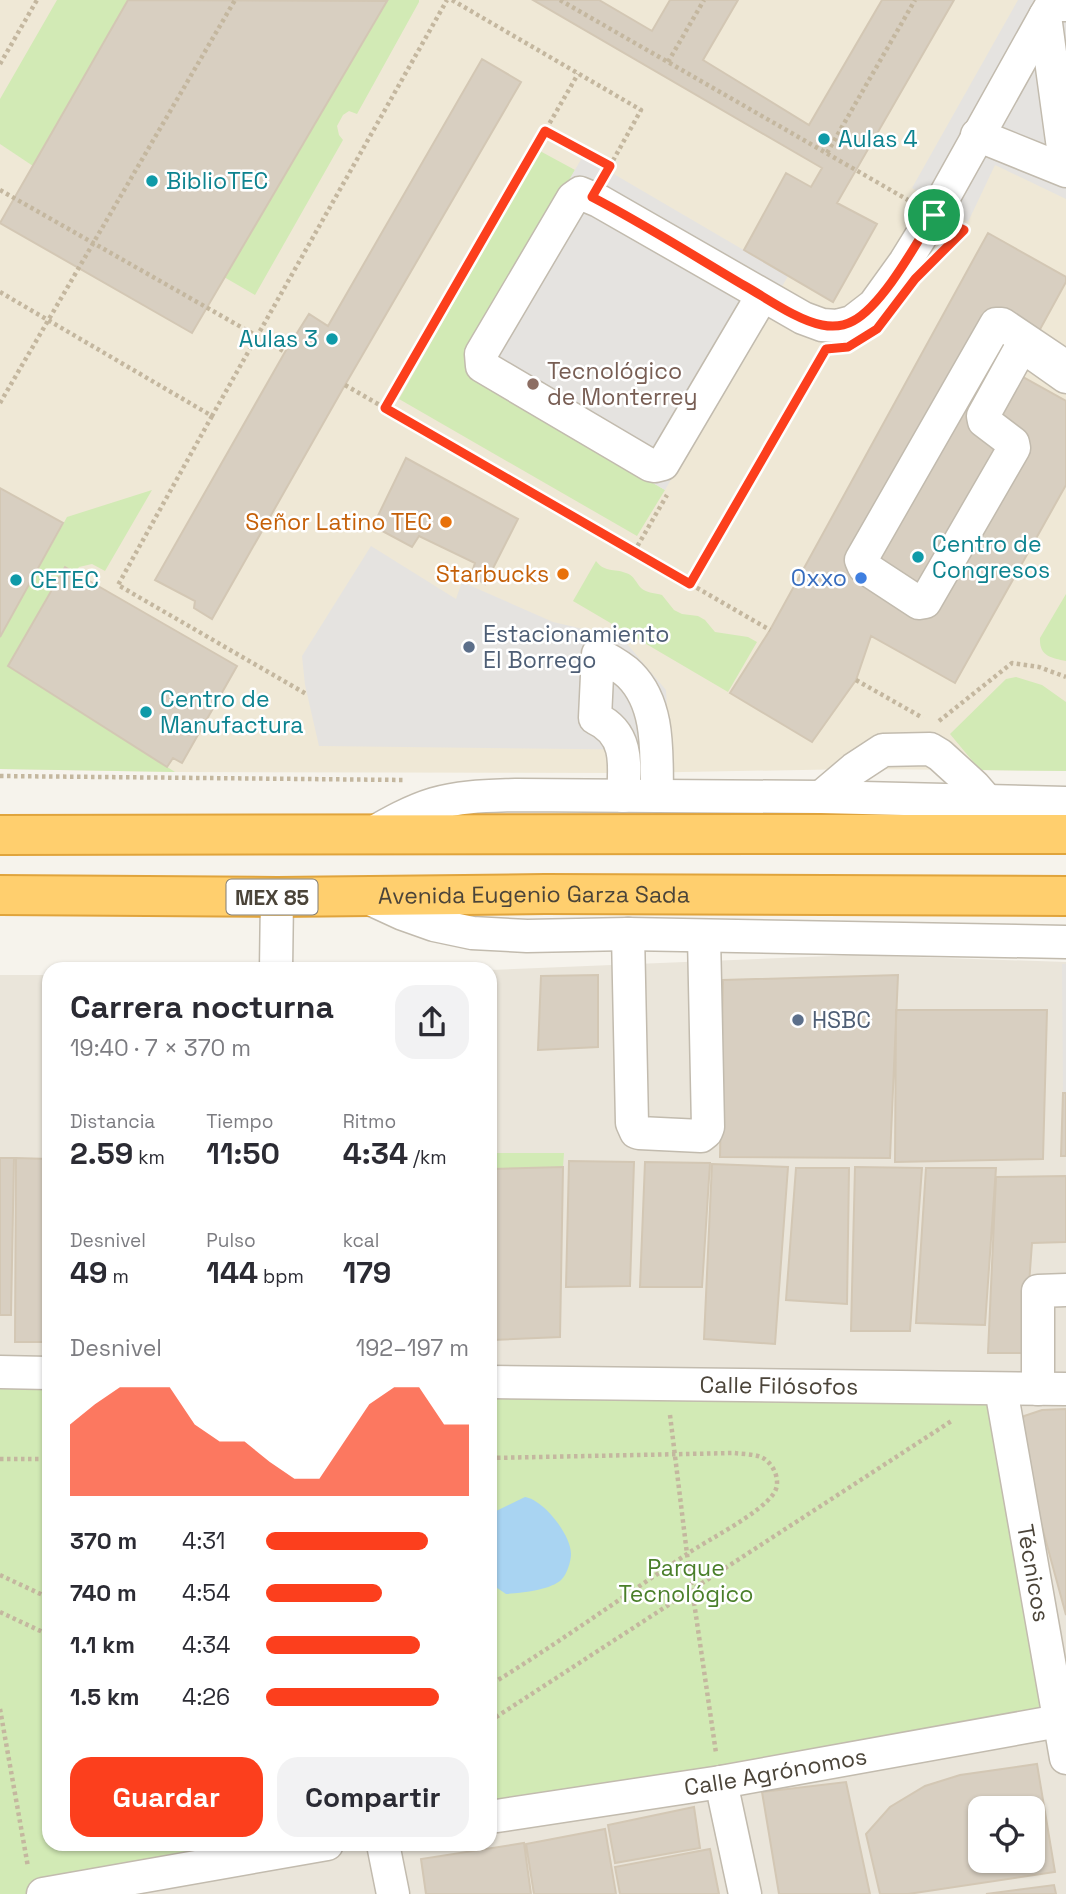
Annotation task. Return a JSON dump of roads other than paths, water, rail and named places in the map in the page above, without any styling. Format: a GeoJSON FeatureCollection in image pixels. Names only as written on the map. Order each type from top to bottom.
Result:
{"type":"FeatureCollection","features":[{"type":"Feature","properties":{"kind":"highway"},"geometry":{"type":"LineString","coordinates":[[0,835],[1066,834]]}},
{"type":"Feature","properties":{"kind":"highway","name":"Avenida Eugenio Garza Sada"},"geometry":{"type":"LineString","coordinates":[[0,895],[1066,896]]}},
{"type":"Feature","properties":{"kind":"street"},"geometry":{"type":"LineString","coordinates":[[762,296],[663,464],[655,466],[481,363],[481,354],[573,198],[579,193],[592,197],[803,318],[822,325],[837,326],[852,322],[874,305],[905,262],[1054,6]]}},
{"type":"Feature","properties":{"kind":"street"},"geometry":{"type":"LineString","coordinates":[[977,135],[1066,171],[1054,6]]}},
{"type":"Feature","properties":{"kind":"street"},"geometry":{"type":"LineString","coordinates":[[1066,367],[1002,324],[996,324],[861,560],[864,567],[919,603],[925,602],[1014,448],[1013,443],[984,421],[983,416],[1019,351],[1024,348],[1066,377]]}},
{"type":"Feature","properties":{"kind":"street"},"geometry":{"type":"LineString","coordinates":[[622,796],[625,765],[620,743],[615,731],[595,718],[598,654],[631,675],[645,695],[656,733],[657,796]]}},
{"type":"Feature","properties":{"kind":"street"},"geometry":{"type":"LineString","coordinates":[[821,797],[883,750],[930,750],[940,755],[987,801]]}},
{"type":"Feature","properties":{"kind":"street"},"geometry":{"type":"LineString","coordinates":[[369,835],[405,815],[435,803],[467,797],[821,797],[1066,803]]}},
{"type":"Feature","properties":{"kind":"street"},"geometry":{"type":"LineString","coordinates":[[364,896],[434,925],[472,933],[527,936],[628,934],[1066,942]]}},
{"type":"Feature","properties":{"kind":"street"},"geometry":{"type":"LineString","coordinates":[[276,962],[277,897]]}},
{"type":"Feature","properties":{"kind":"street"},"geometry":{"type":"LineString","coordinates":[[628,934],[634,1129],[639,1133],[701,1136],[708,1127],[704,936]]}},
{"type":"Feature","properties":{"kind":"street"},"geometry":{"type":"LineString","coordinates":[[1052,1389],[1038,1291],[1066,1290]]}},
{"type":"Feature","properties":{"kind":"street"},"geometry":{"type":"LineString","coordinates":[[0,1372],[42,1373]]}},
{"type":"Feature","properties":{"kind":"street","name":"Calle Filósofos"},"geometry":{"type":"LineString","coordinates":[[497,1382],[1052,1389]]}},
{"type":"Feature","properties":{"kind":"street","name":"Técnicos"},"geometry":{"type":"LineString","coordinates":[[1001,1389],[1066,1758]]}},
{"type":"Feature","properties":{"kind":"street","name":"Calle Agrónomos"},"geometry":{"type":"LineString","coordinates":[[497,1816],[721,1782],[1059,1721]]}},
{"type":"Feature","properties":{"kind":"street"},"geometry":{"type":"LineString","coordinates":[[721,1782],[745,1894]]}},
{"type":"Feature","properties":{"kind":"street"},"geometry":{"type":"LineString","coordinates":[[35,1882],[273,1851]]}},
{"type":"Feature","properties":{"kind":"street"},"geometry":{"type":"LineString","coordinates":[[384,1851],[393,1894]]}},
{"type":"Feature","properties":{"kind":"water"},"geometry":{"type":"Polygon","coordinates":[[[525,1497],[548,1511],[570,1546],[570,1560],[562,1579],[551,1586],[536,1590],[506,1594],[497,1588],[497,1511],[525,1497]]]}},
{"type":"Feature","properties":{"kind":"place","name":"Aulas 4"},"geometry":{"type":"Point","coordinates":[824,139]}},
{"type":"Feature","properties":{"kind":"place","name":"BiblioTEC"},"geometry":{"type":"Point","coordinates":[152,181]}},
{"type":"Feature","properties":{"kind":"place","name":"Aulas 3"},"geometry":{"type":"Point","coordinates":[332,339]}},
{"type":"Feature","properties":{"kind":"place","name":"Tecnológico de Monterrey"},"geometry":{"type":"Point","coordinates":[533,384]}},
{"type":"Feature","properties":{"kind":"place","name":"Señor Latino TEC"},"geometry":{"type":"Point","coordinates":[446,522]}},
{"type":"Feature","properties":{"kind":"place","name":"Centro de Congresos"},"geometry":{"type":"Point","coordinates":[918,557]}},
{"type":"Feature","properties":{"kind":"place","name":"Starbucks"},"geometry":{"type":"Point","coordinates":[563,574]}},
{"type":"Feature","properties":{"kind":"place","name":"Oxxo"},"geometry":{"type":"Point","coordinates":[861,578]}},
{"type":"Feature","properties":{"kind":"place","name":"CETEC"},"geometry":{"type":"Point","coordinates":[16,580]}},
{"type":"Feature","properties":{"kind":"place","name":"Estacionamiento El Borrego"},"geometry":{"type":"Point","coordinates":[469,647]}},
{"type":"Feature","properties":{"kind":"place","name":"Centro de Manufactura"},"geometry":{"type":"Point","coordinates":[146,712]}},
{"type":"Feature","properties":{"kind":"place","name":"HSBC"},"geometry":{"type":"Point","coordinates":[798,1020]}},
{"type":"Feature","properties":{"kind":"park label","name":"Parque Tecnológico"},"geometry":{"type":"Point","coordinates":[686,1581]}}]}
